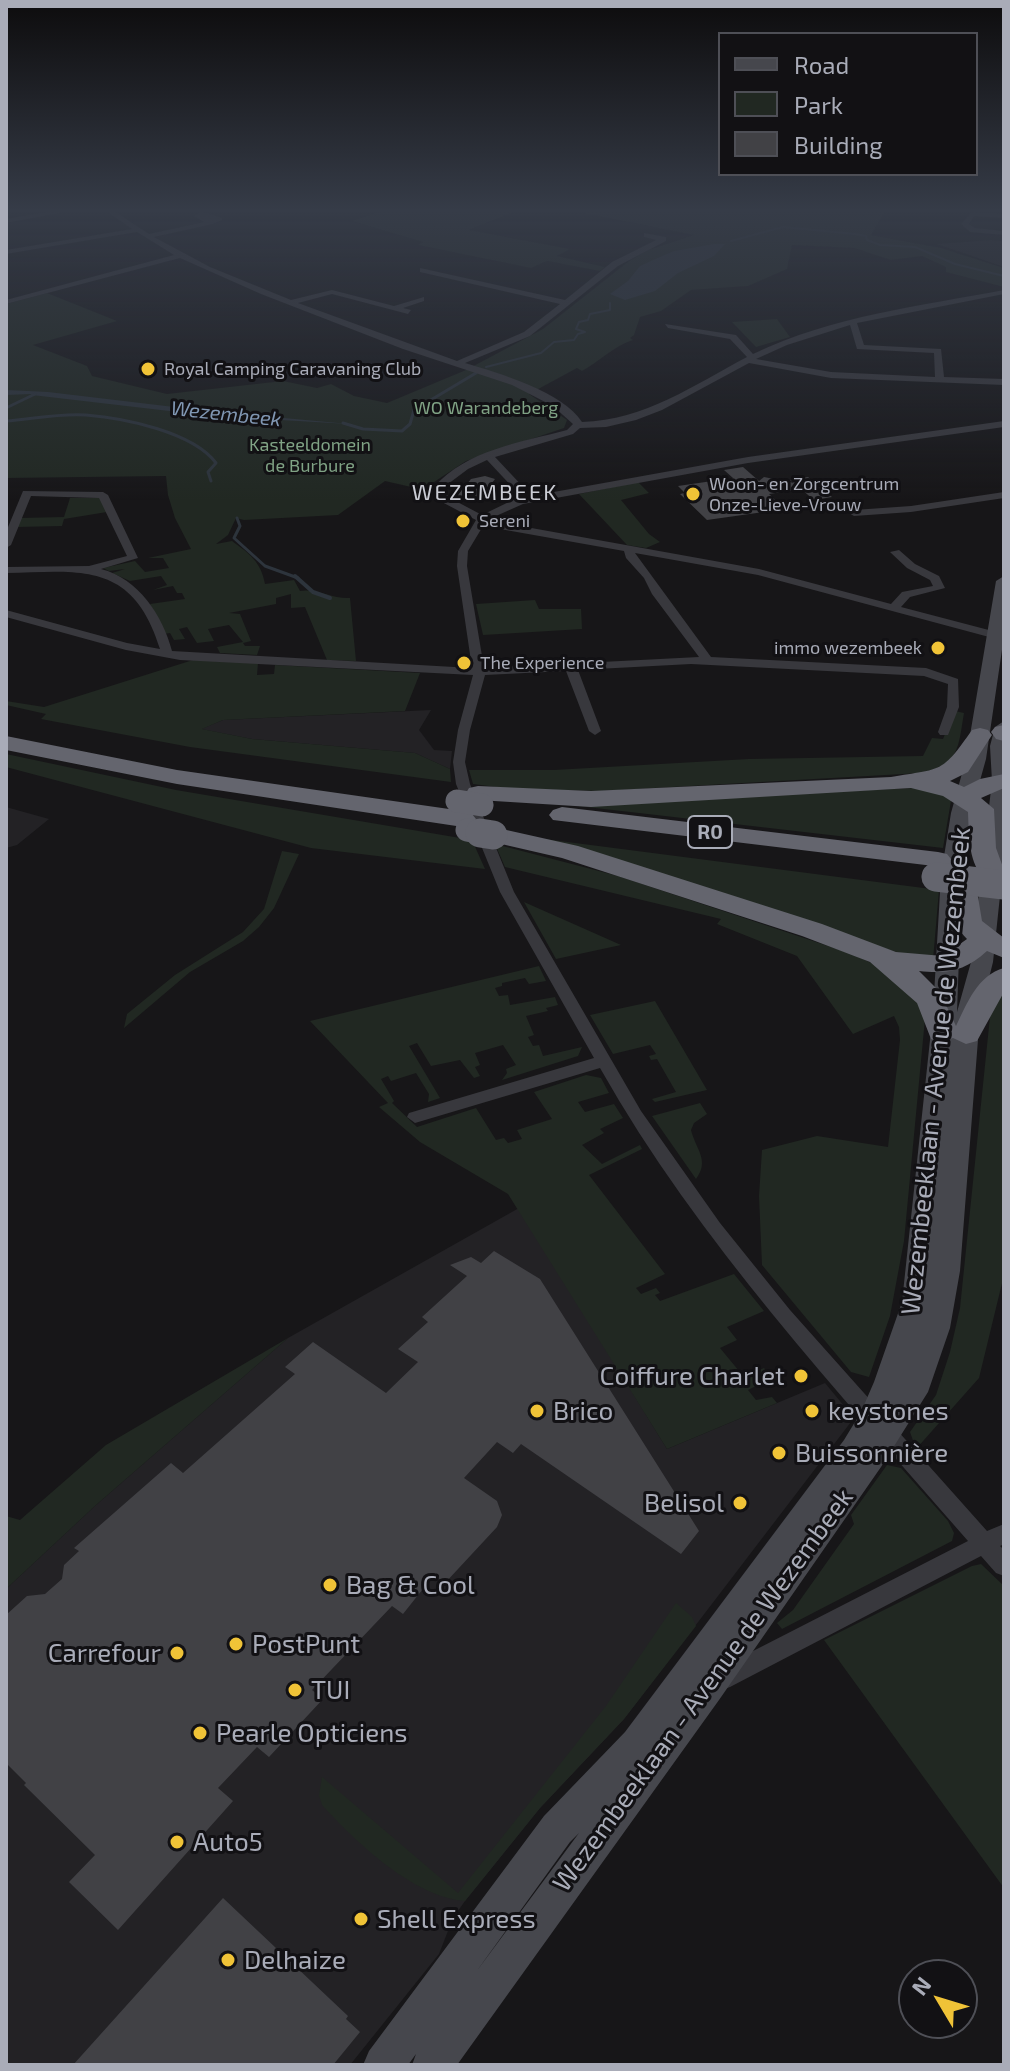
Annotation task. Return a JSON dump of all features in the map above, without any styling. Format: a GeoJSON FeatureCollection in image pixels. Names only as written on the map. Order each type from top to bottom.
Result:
{"type":"FeatureCollection","features":[{"type":"Feature","properties":{"kind":"highway","name":"R0"},"geometry":{"type":"LineString","coordinates":[[6,726],[192,763],[469,811],[1000,874]]}},
{"type":"Feature","properties":{"kind":"highway"},"geometry":{"type":"LineString","coordinates":[[891,784],[946,775],[998,732]]}},
{"type":"Feature","properties":{"kind":"highway"},"geometry":{"type":"LineString","coordinates":[[6,743],[177,777],[394,810],[432,824],[469,811],[591,799],[891,784],[933,785],[965,796],[983,815],[983,848],[1000,874]]}},
{"type":"Feature","properties":{"kind":"highway"},"geometry":{"type":"LineString","coordinates":[[965,796],[1003,781]]}},
{"type":"Feature","properties":{"kind":"highway"},"geometry":{"type":"LineString","coordinates":[[469,811],[584,856],[812,930],[869,952],[915,964],[945,965],[994,944],[972,928],[964,915],[964,885],[943,868]]}},
{"type":"Feature","properties":{"kind":"highway"},"geometry":{"type":"LineString","coordinates":[[869,952],[923,990],[954,1033],[994,984],[1004,977]]}},
{"type":"Feature","properties":{"kind":"main road","name":"Wezembeeklaan - Avenue de Wezembeek"},"geometry":{"type":"LineString","coordinates":[[954,1033],[968,1014],[982,962],[994,944],[1003,781],[998,732],[999,636],[1004,581]]}},
{"type":"Feature","properties":{"kind":"main road","name":"Wezembeeklaan - Avenue de Wezembeek"},"geometry":{"type":"LineString","coordinates":[[383,2065],[557,1829],[638,1744],[855,1449],[913,1392],[940,1311],[961,1119],[945,965],[943,868],[965,796],[998,732]]}},
{"type":"Feature","properties":{"kind":"main road","name":"Wezembeeklaan - Avenue de Wezembeek"},"geometry":{"type":"LineString","coordinates":[[432,2065],[707,1688],[880,1426]]}},
{"type":"Feature","properties":{"kind":"street"},"geometry":{"type":"LineString","coordinates":[[308,308],[411,349],[524,385],[570,414],[578,425]]}},
{"type":"Feature","properties":{"kind":"street"},"geometry":{"type":"LineString","coordinates":[[396,308],[408,312]]}},
{"type":"Feature","properties":{"kind":"street"},"geometry":{"type":"LineString","coordinates":[[457,364],[527,334],[562,308]]}},
{"type":"Feature","properties":{"kind":"street"},"geometry":{"type":"LineString","coordinates":[[928,308],[853,323],[786,342],[649,415],[608,425],[578,425],[570,432],[490,457],[455,472],[439,487],[444,499],[481,521],[759,572],[999,636]]}},
{"type":"Feature","properties":{"kind":"street"},"geometry":{"type":"LineString","coordinates":[[685,330],[694,321]]}},
{"type":"Feature","properties":{"kind":"street"},"geometry":{"type":"LineString","coordinates":[[853,323],[860,347],[938,351],[940,379]]}},
{"type":"Feature","properties":{"kind":"street"},"geometry":{"type":"LineString","coordinates":[[668,326],[733,337],[749,359],[831,375],[1004,382]]}},
{"type":"Feature","properties":{"kind":"street"},"geometry":{"type":"LineString","coordinates":[[1004,424],[748,460],[520,501],[481,521],[463,551],[462,566],[479,672],[459,762],[463,784],[507,892],[635,1115],[714,1228],[783,1315],[880,1426],[994,1538],[1004,1566]]}},
{"type":"Feature","properties":{"kind":"street"},"geometry":{"type":"LineString","coordinates":[[490,457],[522,492],[520,501]]}},
{"type":"Feature","properties":{"kind":"street"},"geometry":{"type":"LineString","coordinates":[[6,545],[27,493],[103,495],[133,558]]}},
{"type":"Feature","properties":{"kind":"street"},"geometry":{"type":"LineString","coordinates":[[854,513],[911,509],[1004,495]]}},
{"type":"Feature","properties":{"kind":"street"},"geometry":{"type":"LineString","coordinates":[[629,549],[630,556],[649,577],[656,592],[707,660]]}},
{"type":"Feature","properties":{"kind":"street"},"geometry":{"type":"LineString","coordinates":[[894,608],[906,594],[939,588],[935,578],[911,566],[895,552]]}},
{"type":"Feature","properties":{"kind":"street"},"geometry":{"type":"LineString","coordinates":[[92,569],[106,563],[148,556]]}},
{"type":"Feature","properties":{"kind":"street"},"geometry":{"type":"LineString","coordinates":[[6,570],[92,569],[111,574],[129,585],[149,613],[167,654]]}},
{"type":"Feature","properties":{"kind":"street"},"geometry":{"type":"LineString","coordinates":[[6,613],[106,641],[167,654],[479,672],[707,660],[877,668],[940,675],[954,682],[953,707],[944,732]]}},
{"type":"Feature","properties":{"kind":"street"},"geometry":{"type":"LineString","coordinates":[[571,668],[595,731]]}},
{"type":"Feature","properties":{"kind":"street"},"geometry":{"type":"LineString","coordinates":[[415,1117],[603,1061]]}},
{"type":"Feature","properties":{"kind":"street"},"geometry":{"type":"LineString","coordinates":[[707,1688],[994,1538]]}},
{"type":"Feature","properties":{"kind":"shaded area"},"geometry":{"type":"Polygon","coordinates":[[[431,710],[419,730],[434,750],[452,751],[450,769],[415,753],[252,739],[201,729],[223,720],[431,710]]]}},
{"type":"Feature","properties":{"kind":"shaded area"},"geometry":{"type":"Polygon","coordinates":[[[6,807],[49,819],[17,845],[6,848],[6,807]]]}},
{"type":"Feature","properties":{"kind":"shaded area"},"geometry":{"type":"Polygon","coordinates":[[[519,1208],[667,1449],[825,1383],[854,1418],[624,1719],[540,1808],[465,1901],[453,1918],[439,1954],[350,2065],[6,2065],[6,1589],[96,1505],[288,1338],[519,1208]]]}},
{"type":"Feature","properties":{"kind":"green space"},"geometry":{"type":"Polygon","coordinates":[[[6,308],[84,308],[117,321],[33,345],[87,366],[92,376],[167,394],[283,381],[317,388],[331,384],[354,396],[387,403],[466,370],[543,329],[570,308],[666,308],[640,317],[630,338],[633,340],[582,371],[577,368],[529,394],[567,420],[564,428],[466,461],[431,484],[429,491],[385,481],[338,515],[236,518],[228,535],[216,544],[232,541],[244,550],[258,564],[265,584],[294,580],[300,591],[350,598],[356,661],[327,660],[305,607],[291,608],[291,594],[276,598],[276,604],[229,613],[240,614],[251,641],[243,643],[245,646],[260,646],[257,655],[220,653],[217,647],[243,642],[229,625],[208,629],[214,641],[197,643],[187,627],[179,629],[185,639],[174,640],[170,633],[164,634],[150,604],[185,599],[182,593],[177,593],[173,586],[153,590],[167,585],[161,576],[130,581],[112,573],[125,569],[109,571],[103,568],[135,561],[145,572],[169,568],[163,558],[148,558],[191,549],[175,518],[166,476],[6,478],[6,308]]]}},
{"type":"Feature","properties":{"kind":"green space"},"geometry":{"type":"Polygon","coordinates":[[[777,319],[790,337],[756,347],[732,322],[777,319]]]}},
{"type":"Feature","properties":{"kind":"green space"},"geometry":{"type":"Polygon","coordinates":[[[638,482],[649,493],[621,500],[649,534],[660,542],[646,548],[627,545],[579,494],[638,482]]]}},
{"type":"Feature","properties":{"kind":"green space"},"geometry":{"type":"Polygon","coordinates":[[[70,498],[100,498],[107,512],[64,519],[62,526],[16,527],[20,518],[64,517],[70,498]]]}},
{"type":"Feature","properties":{"kind":"green space"},"geometry":{"type":"Polygon","coordinates":[[[535,600],[539,609],[581,609],[582,629],[483,635],[476,604],[535,600]]]}},
{"type":"Feature","properties":{"kind":"green space"},"geometry":{"type":"Polygon","coordinates":[[[193,660],[258,663],[257,675],[274,674],[275,665],[420,673],[405,711],[223,720],[202,729],[252,739],[415,753],[450,769],[451,782],[190,747],[41,719],[46,714],[6,705],[6,701],[44,707],[193,660]]]}},
{"type":"Feature","properties":{"kind":"green space"},"geometry":{"type":"Polygon","coordinates":[[[955,711],[964,713],[955,753],[943,765],[921,773],[601,791],[512,789],[473,784],[469,770],[554,770],[749,759],[923,756],[932,738],[943,739],[955,711]]]}},
{"type":"Feature","properties":{"kind":"green space"},"geometry":{"type":"Polygon","coordinates":[[[6,754],[176,790],[472,840],[485,869],[311,848],[6,767],[6,754]]]}},
{"type":"Feature","properties":{"kind":"green space"},"geometry":{"type":"Polygon","coordinates":[[[916,788],[952,795],[943,848],[552,803],[916,788]]]}},
{"type":"Feature","properties":{"kind":"green space"},"geometry":{"type":"Polygon","coordinates":[[[521,836],[939,890],[933,960],[916,958],[521,836]]]}},
{"type":"Feature","properties":{"kind":"green space"},"geometry":{"type":"Polygon","coordinates":[[[495,844],[618,876],[852,954],[878,966],[926,1008],[904,1241],[890,1316],[869,1377],[851,1372],[762,1265],[759,1196],[762,1150],[817,1136],[888,1147],[900,1040],[894,1016],[853,1034],[797,956],[717,924],[721,919],[505,867],[495,844]]]}},
{"type":"Feature","properties":{"kind":"green space"},"geometry":{"type":"Polygon","coordinates":[[[282,851],[299,854],[274,908],[259,927],[243,941],[190,972],[124,1028],[127,1014],[175,975],[243,932],[264,909],[282,851]]]}},
{"type":"Feature","properties":{"kind":"green space"},"geometry":{"type":"Polygon","coordinates":[[[524,902],[621,945],[556,959],[524,902]]]}},
{"type":"Feature","properties":{"kind":"green space"},"geometry":{"type":"Polygon","coordinates":[[[539,966],[546,981],[529,984],[525,978],[502,983],[502,986],[495,988],[499,996],[508,995],[510,1005],[555,997],[558,1005],[546,1008],[548,1011],[526,1016],[534,1035],[528,1037],[533,1046],[539,1045],[543,1056],[582,1047],[578,1056],[502,1080],[506,1069],[516,1065],[503,1045],[475,1053],[480,1065],[475,1067],[480,1076],[474,1078],[460,1060],[431,1066],[417,1043],[409,1046],[440,1098],[428,1102],[429,1094],[416,1073],[391,1081],[388,1076],[381,1079],[394,1101],[392,1103],[417,1127],[476,1108],[496,1140],[504,1138],[508,1143],[522,1139],[517,1130],[552,1119],[534,1092],[586,1075],[601,1078],[609,1093],[578,1102],[585,1112],[614,1104],[623,1118],[600,1129],[604,1133],[582,1145],[602,1164],[640,1145],[642,1149],[589,1175],[665,1274],[636,1288],[641,1294],[656,1288],[660,1293],[655,1295],[660,1301],[734,1274],[764,1311],[727,1327],[737,1340],[720,1348],[744,1377],[764,1368],[772,1378],[748,1390],[756,1400],[772,1397],[777,1403],[667,1449],[508,1194],[420,1142],[379,1107],[388,1103],[310,1021],[539,966]]]}},
{"type":"Feature","properties":{"kind":"green space"},"geometry":{"type":"Polygon","coordinates":[[[1004,984],[1004,1275],[979,1378],[916,1449],[910,1432],[936,1395],[960,1308],[991,1007],[1004,984]]]}},
{"type":"Feature","properties":{"kind":"green space"},"geometry":{"type":"Polygon","coordinates":[[[655,1001],[707,1090],[655,1102],[652,1099],[676,1092],[657,1059],[651,1060],[649,1056],[656,1054],[650,1045],[613,1054],[590,1015],[655,1001]]]}},
{"type":"Feature","properties":{"kind":"green space"},"geometry":{"type":"Polygon","coordinates":[[[700,1103],[707,1114],[694,1123],[691,1130],[702,1160],[696,1179],[652,1116],[700,1103]]]}},
{"type":"Feature","properties":{"kind":"green space"},"geometry":{"type":"Polygon","coordinates":[[[288,1338],[96,1505],[6,1589],[6,1516],[20,1520],[106,1445],[288,1338]]]}},
{"type":"Feature","properties":{"kind":"green space"},"geometry":{"type":"Polygon","coordinates":[[[887,1465],[901,1468],[948,1521],[954,1533],[952,1541],[782,1629],[777,1623],[793,1610],[854,1524],[851,1515],[887,1465]]]}},
{"type":"Feature","properties":{"kind":"green space"},"geometry":{"type":"Polygon","coordinates":[[[981,1564],[1004,1586],[1004,1888],[824,1640],[981,1564]]]}},
{"type":"Feature","properties":{"kind":"green space"},"geometry":{"type":"Polygon","coordinates":[[[676,1603],[692,1617],[696,1626],[624,1719],[540,1808],[465,1901],[426,1890],[406,1879],[368,1851],[322,1805],[319,1795],[322,1777],[458,1893],[606,1706],[676,1603]]]}},
{"type":"Feature","properties":{"kind":"water"},"geometry":{"type":"Polygon","coordinates":[[[6,390],[349,424],[212,416],[31,394],[6,395],[6,390]]]}},
{"type":"Feature","properties":{"kind":"building","name":"Woon- en Zorgcentrum Onze-Lieve-Vrouw"},"geometry":{"type":"Polygon","coordinates":[[[743,467],[759,481],[764,477],[794,483],[790,480],[808,477],[832,497],[814,500],[801,489],[769,494],[785,509],[707,520],[680,494],[685,493],[678,486],[733,478],[724,470],[743,467]]]}},
{"type":"Feature","properties":{"kind":"building"},"geometry":{"type":"Polygon","coordinates":[[[485,476],[495,479],[479,500],[456,497],[471,479],[485,476]]]}},
{"type":"Feature","properties":{"kind":"building","name":"Carrefour"},"geometry":{"type":"Polygon","coordinates":[[[494,1251],[540,1279],[699,1531],[681,1554],[521,1444],[513,1453],[497,1442],[464,1478],[497,1501],[502,1515],[497,1527],[445,1583],[434,1575],[403,1614],[392,1606],[312,1690],[323,1699],[269,1757],[257,1747],[218,1788],[233,1801],[118,1930],[69,1882],[95,1855],[6,1763],[6,1615],[27,1596],[45,1594],[62,1579],[64,1565],[79,1551],[74,1548],[171,1463],[183,1473],[295,1374],[285,1367],[313,1342],[386,1393],[418,1362],[398,1349],[428,1322],[422,1317],[467,1276],[450,1265],[471,1257],[481,1263],[494,1251]]]}},
{"type":"Feature","properties":{"kind":"building","name":"Delhaize"},"geometry":{"type":"Polygon","coordinates":[[[223,1898],[348,2016],[346,2019],[360,2032],[333,2065],[73,2065],[223,1898]]]}},
{"type":"Feature","properties":{"kind":"waterway","name":"Wezembeek"},"geometry":{"type":"LineString","coordinates":[[486,367],[541,353],[554,342],[574,340],[578,334],[585,332],[576,329],[579,322],[588,320],[590,314],[610,308]]}},
{"type":"Feature","properties":{"kind":"waterway","name":"Wezembeek"},"geometry":{"type":"LineString","coordinates":[[343,423],[363,429],[402,431],[410,424],[414,410],[476,373]]}},
{"type":"Feature","properties":{"kind":"waterway","name":"Wezembeek"},"geometry":{"type":"LineString","coordinates":[[6,408],[35,394]]}},
{"type":"Feature","properties":{"kind":"waterway"},"geometry":{"type":"LineString","coordinates":[[6,421],[86,415],[157,428],[205,452],[216,463],[208,472],[211,481]]}},
{"type":"Feature","properties":{"kind":"waterway"},"geometry":{"type":"LineString","coordinates":[[237,518],[240,526],[234,538],[265,566],[297,578]]}},
{"type":"Feature","properties":{"kind":"waterway"},"geometry":{"type":"LineString","coordinates":[[297,578],[313,592],[330,598]]}},
{"type":"Feature","properties":{"kind":"place","name":"Royal Camping Caravaning Club"},"geometry":{"type":"Point","coordinates":[148,369]}},
{"type":"Feature","properties":{"kind":"place","name":"Woon- en Zorgcentrum Onze-Lieve-Vrouw"},"geometry":{"type":"Point","coordinates":[693,494]}},
{"type":"Feature","properties":{"kind":"place","name":"Sereni"},"geometry":{"type":"Point","coordinates":[463,521]}},
{"type":"Feature","properties":{"kind":"place","name":"immo wezembeek"},"geometry":{"type":"Point","coordinates":[938,648]}},
{"type":"Feature","properties":{"kind":"place","name":"The Experience"},"geometry":{"type":"Point","coordinates":[464,663]}},
{"type":"Feature","properties":{"kind":"place","name":"Coiffure Charlet"},"geometry":{"type":"Point","coordinates":[801,1376]}},
{"type":"Feature","properties":{"kind":"place","name":"Brico"},"geometry":{"type":"Point","coordinates":[537,1411]}},
{"type":"Feature","properties":{"kind":"place","name":"keystones"},"geometry":{"type":"Point","coordinates":[812,1411]}},
{"type":"Feature","properties":{"kind":"place","name":"Buissonnière"},"geometry":{"type":"Point","coordinates":[779,1453]}},
{"type":"Feature","properties":{"kind":"place","name":"Belisol"},"geometry":{"type":"Point","coordinates":[740,1503]}},
{"type":"Feature","properties":{"kind":"place","name":"Bag & Cool"},"geometry":{"type":"Point","coordinates":[330,1585]}},
{"type":"Feature","properties":{"kind":"place","name":"PostPunt"},"geometry":{"type":"Point","coordinates":[236,1644]}},
{"type":"Feature","properties":{"kind":"place","name":"Carrefour"},"geometry":{"type":"Point","coordinates":[177,1653]}},
{"type":"Feature","properties":{"kind":"place","name":"TUI"},"geometry":{"type":"Point","coordinates":[295,1690]}},
{"type":"Feature","properties":{"kind":"place","name":"Pearle Opticiens"},"geometry":{"type":"Point","coordinates":[200,1733]}},
{"type":"Feature","properties":{"kind":"place","name":"Auto5"},"geometry":{"type":"Point","coordinates":[177,1842]}},
{"type":"Feature","properties":{"kind":"place","name":"Shell Express"},"geometry":{"type":"Point","coordinates":[361,1919]}},
{"type":"Feature","properties":{"kind":"place","name":"Delhaize"},"geometry":{"type":"Point","coordinates":[228,1960]}},
{"type":"Feature","properties":{"kind":"district","name":"WEZEMBEEK"},"geometry":{"type":"Point","coordinates":[485,493]}},
{"type":"Feature","properties":{"kind":"park label","name":"WO Warandeberg"},"geometry":{"type":"Point","coordinates":[486,408]}},
{"type":"Feature","properties":{"kind":"park label","name":"Kasteeldomein de Burbure"},"geometry":{"type":"Point","coordinates":[310,455]}}]}
